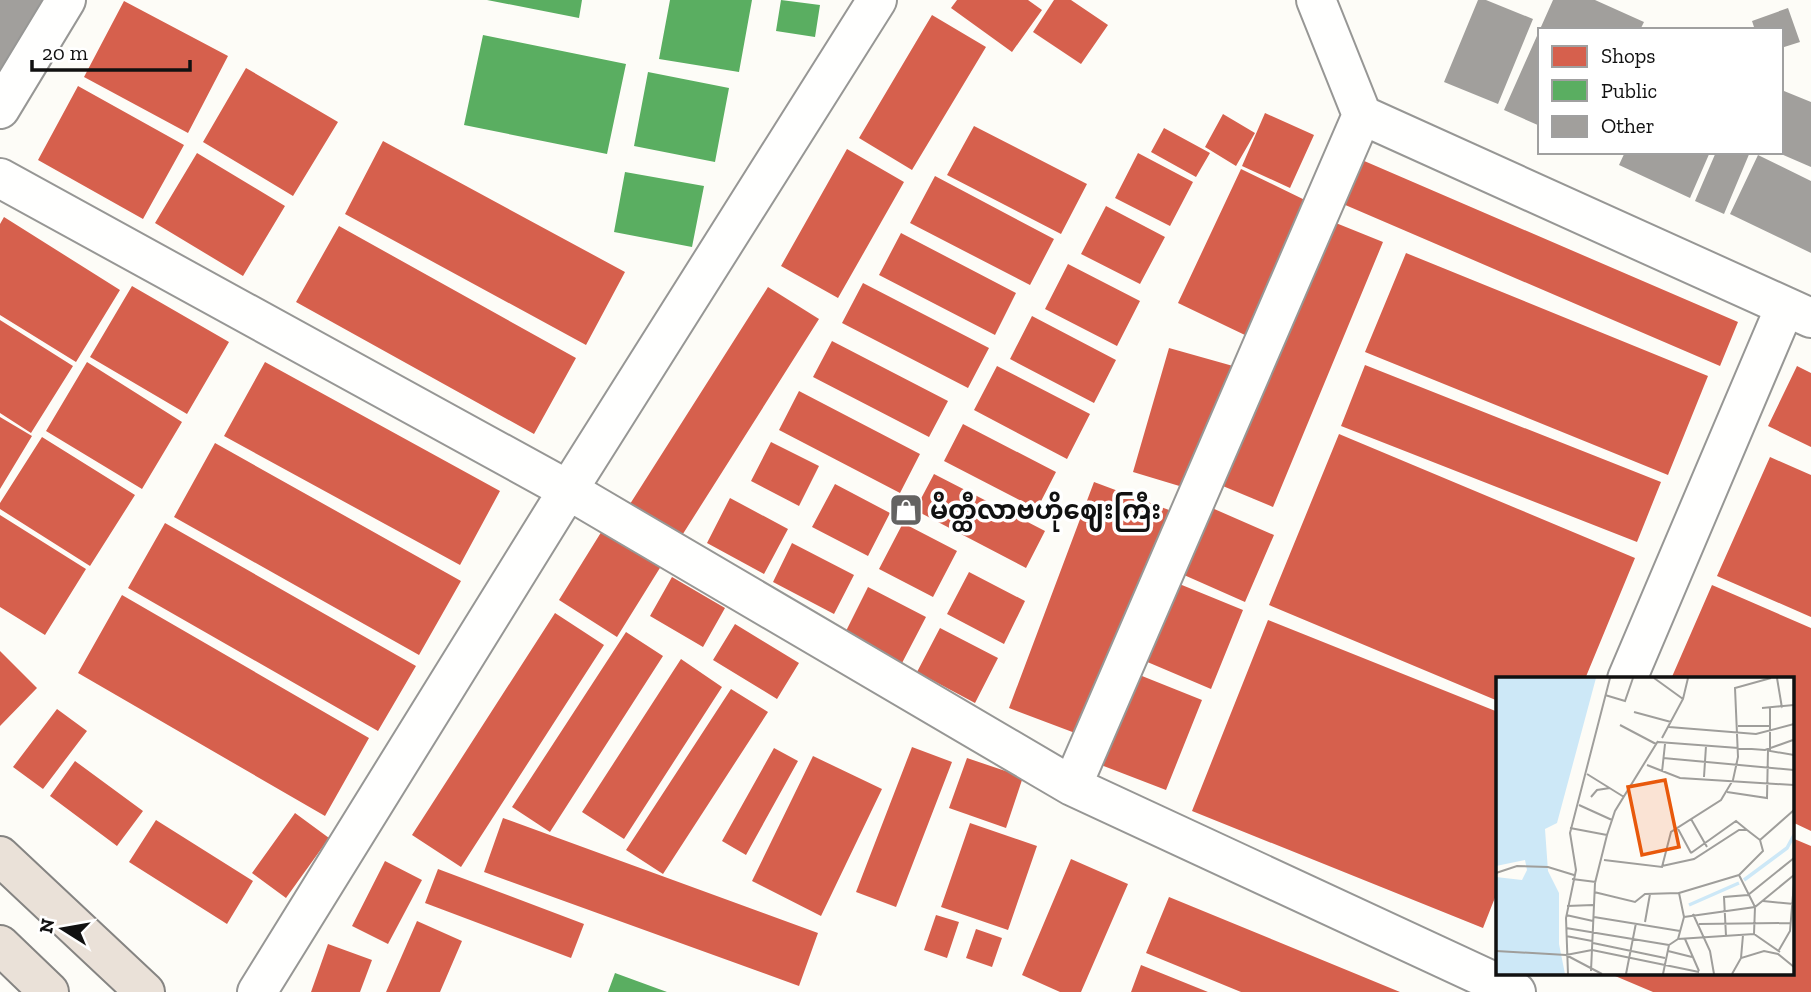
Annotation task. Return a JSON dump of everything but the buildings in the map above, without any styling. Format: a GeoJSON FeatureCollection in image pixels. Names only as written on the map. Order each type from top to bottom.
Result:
{"type":"FeatureCollection","features":[{"type":"Feature","properties":{"kind":"highway"},"geometry":{"type":"LineString","coordinates":[[0,856],[145,992]]}},
{"type":"Feature","properties":{"kind":"highway"},"geometry":{"type":"LineString","coordinates":[[0,945],[49,992]]}},
{"type":"Feature","properties":{"kind":"street"},"geometry":{"type":"LineString","coordinates":[[0,109],[66,0]]}},
{"type":"Feature","properties":{"kind":"street"},"geometry":{"type":"LineString","coordinates":[[257,992],[568,490],[877,0]]}},
{"type":"Feature","properties":{"kind":"street"},"geometry":{"type":"LineString","coordinates":[[1316,0],[1362,115],[1798,313],[1628,677]]}},
{"type":"Feature","properties":{"kind":"street"},"geometry":{"type":"LineString","coordinates":[[1072,786],[1362,115]]}},
{"type":"Feature","properties":{"kind":"street"},"geometry":{"type":"LineString","coordinates":[[0,178],[568,490],[1072,786],[1502,985]]}},
{"type":"Feature","properties":{"kind":"place","name":"မိတ္ထီလာဗဟိုဈေးကြီး"},"geometry":{"type":"Point","coordinates":[906,510]}}]}
